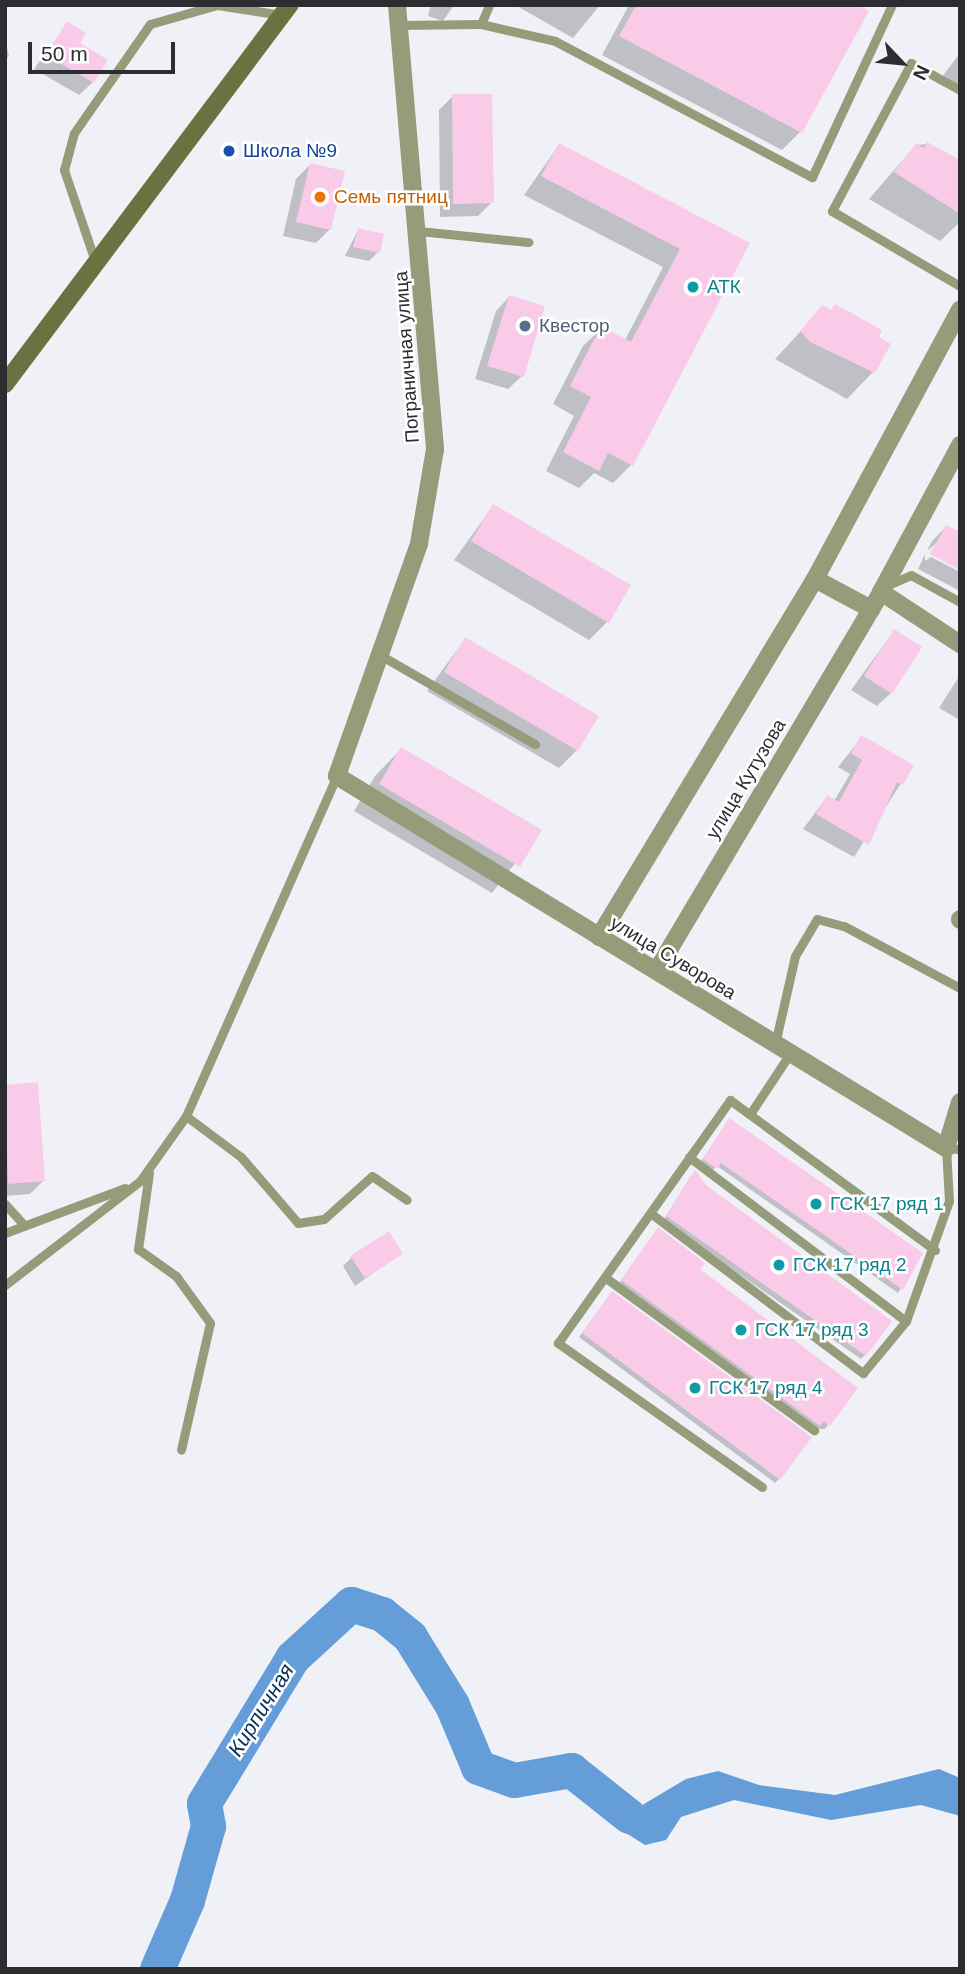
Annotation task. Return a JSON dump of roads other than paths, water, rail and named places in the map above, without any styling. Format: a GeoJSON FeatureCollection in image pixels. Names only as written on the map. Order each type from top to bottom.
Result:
{"type":"FeatureCollection","features":[{"type":"Feature","properties":{"kind":"street","name":"Пограничная улица"},"geometry":{"type":"LineString","coordinates":[[337,776],[419,544],[435,449],[419,231],[397,5]]}},
{"type":"Feature","properties":{"kind":"street"},"geometry":{"type":"LineString","coordinates":[[5,384],[287,10]]}},
{"type":"Feature","properties":{"kind":"street"},"geometry":{"type":"LineString","coordinates":[[599,937],[815,579],[960,310]]}},
{"type":"Feature","properties":{"kind":"street","name":"улица Кутузова"},"geometry":{"type":"LineString","coordinates":[[657,970],[883,589],[960,445]]}},
{"type":"Feature","properties":{"kind":"street"},"geometry":{"type":"LineString","coordinates":[[815,579],[871,609]]}},
{"type":"Feature","properties":{"kind":"street"},"geometry":{"type":"LineString","coordinates":[[883,589],[960,644]]}},
{"type":"Feature","properties":{"kind":"street","name":"улица Суворова"},"geometry":{"type":"LineString","coordinates":[[337,776],[657,970],[782,1050],[953,1149]]}},
{"type":"Feature","properties":{"kind":"street"},"geometry":{"type":"LineString","coordinates":[[953,1149],[960,1102]]}},
{"type":"Feature","properties":{"kind":"lane"},"geometry":{"type":"LineString","coordinates":[[96,262],[64,170],[74,133],[150,24],[217,5],[287,10]]}},
{"type":"Feature","properties":{"kind":"lane"},"geometry":{"type":"LineString","coordinates":[[481,24],[489,5]]}},
{"type":"Feature","properties":{"kind":"lane"},"geometry":{"type":"LineString","coordinates":[[399,25],[481,24],[555,41],[812,177],[892,5]]}},
{"type":"Feature","properties":{"kind":"lane"},"geometry":{"type":"LineString","coordinates":[[960,90],[911,63],[832,211],[960,286]]}},
{"type":"Feature","properties":{"kind":"lane"},"geometry":{"type":"LineString","coordinates":[[419,231],[528,242]]}},
{"type":"Feature","properties":{"kind":"lane"},"geometry":{"type":"LineString","coordinates":[[883,589],[911,575],[960,601]]}},
{"type":"Feature","properties":{"kind":"lane"},"geometry":{"type":"LineString","coordinates":[[380,656],[536,744]]}},
{"type":"Feature","properties":{"kind":"lane"},"geometry":{"type":"LineString","coordinates":[[5,1285],[133,1186],[149,1171],[186,1116],[337,776]]}},
{"type":"Feature","properties":{"kind":"lane"},"geometry":{"type":"LineString","coordinates":[[750,1114],[782,1050],[795,956],[817,919],[960,988]]}},
{"type":"Feature","properties":{"kind":"lane"},"geometry":{"type":"LineString","coordinates":[[761,1487],[558,1343],[653,1215],[689,1157],[730,1100],[935,1250]]}},
{"type":"Feature","properties":{"kind":"lane"},"geometry":{"type":"LineString","coordinates":[[186,1116],[241,1157],[298,1223],[324,1219],[372,1176],[407,1200]]}},
{"type":"Feature","properties":{"kind":"lane"},"geometry":{"type":"LineString","coordinates":[[653,1215],[863,1373],[906,1321],[935,1250],[949,1201],[953,1149]]}},
{"type":"Feature","properties":{"kind":"lane"},"geometry":{"type":"LineString","coordinates":[[689,1157],[906,1321]]}},
{"type":"Feature","properties":{"kind":"lane"},"geometry":{"type":"LineString","coordinates":[[149,1171],[138,1249],[176,1276],[210,1323],[181,1450]]}},
{"type":"Feature","properties":{"kind":"lane"},"geometry":{"type":"LineString","coordinates":[[5,1233],[133,1186]]}},
{"type":"Feature","properties":{"kind":"lane"},"geometry":{"type":"LineString","coordinates":[[5,1204],[24,1225]]}},
{"type":"Feature","properties":{"kind":"lane"},"geometry":{"type":"LineString","coordinates":[[606,1278],[814,1430]]}},
{"type":"Feature","properties":{"kind":"water"},"geometry":{"type":"Polygon","coordinates":[[[939,1769],[960,1778],[960,1816],[921,1805],[831,1820],[734,1800],[681,1817],[666,1840],[645,1845],[607,1821],[589,1790],[639,1807],[686,1779],[718,1771],[759,1785],[835,1795],[939,1769]]]}},
{"type":"Feature","properties":{"kind":"waterway","name":"Кирпичная"},"geometry":{"type":"LineString","coordinates":[[157,1969],[187,1900],[208,1826],[204,1803],[292,1658],[351,1604],[382,1614],[410,1637],[452,1705],[478,1767],[514,1780],[571,1770],[629,1816]]}},
{"type":"Feature","properties":{"kind":"place","name":"Школа №9"},"geometry":{"type":"Point","coordinates":[229,151]}},
{"type":"Feature","properties":{"kind":"place","name":"Семь пятниц"},"geometry":{"type":"Point","coordinates":[320,197]}},
{"type":"Feature","properties":{"kind":"place","name":"АТК"},"geometry":{"type":"Point","coordinates":[693,287]}},
{"type":"Feature","properties":{"kind":"place","name":"Квестор"},"geometry":{"type":"Point","coordinates":[525,326]}},
{"type":"Feature","properties":{"kind":"place","name":"ГСК 17 ряд 1"},"geometry":{"type":"Point","coordinates":[816,1204]}},
{"type":"Feature","properties":{"kind":"place","name":"ГСК 17 ряд 2"},"geometry":{"type":"Point","coordinates":[779,1265]}},
{"type":"Feature","properties":{"kind":"place","name":"ГСК 17 ряд 3"},"geometry":{"type":"Point","coordinates":[741,1330]}},
{"type":"Feature","properties":{"kind":"place","name":"ГСК 17 ряд 4"},"geometry":{"type":"Point","coordinates":[695,1388]}}]}
